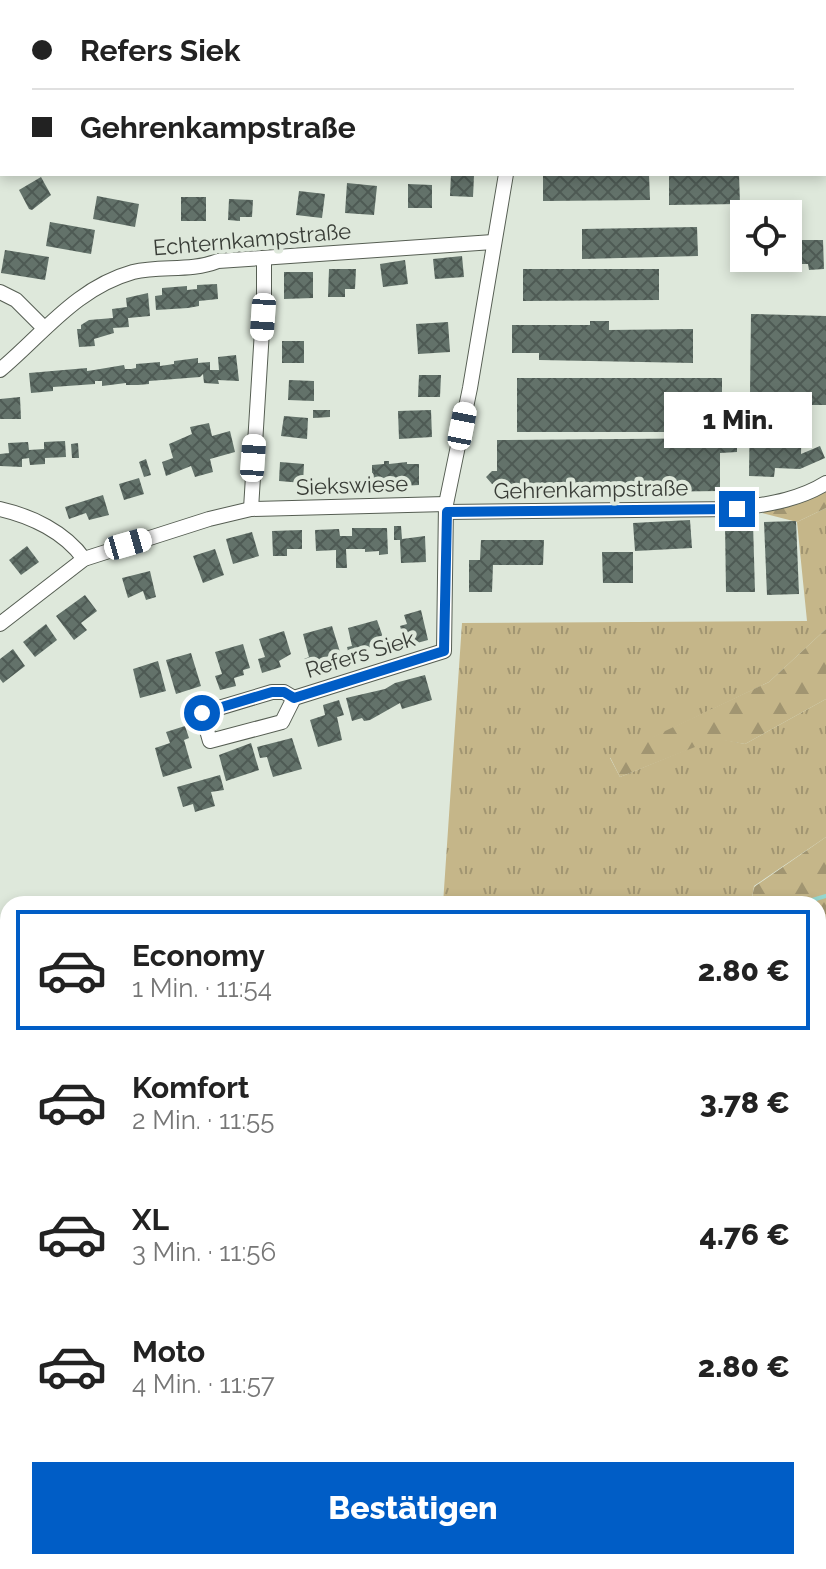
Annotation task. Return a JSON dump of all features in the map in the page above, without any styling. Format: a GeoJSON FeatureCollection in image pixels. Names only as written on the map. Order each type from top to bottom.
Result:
{"type":"FeatureCollection","features":[{"type":"Feature","properties":{"kind":"street"},"geometry":{"type":"LineString","coordinates":[[446,508],[470,388],[506,176]]}},
{"type":"Feature","properties":{"kind":"street","name":"Echternkampstraße"},"geometry":{"type":"LineString","coordinates":[[0,370],[79,298],[132,272],[207,265],[218,261],[493,242]]}},
{"type":"Feature","properties":{"kind":"street"},"geometry":{"type":"LineString","coordinates":[[251,509],[264,259]]}},
{"type":"Feature","properties":{"kind":"street"},"geometry":{"type":"LineString","coordinates":[[0,292],[16,300],[44,328]]}},
{"type":"Feature","properties":{"kind":"street","name":"Gehrenkampstraße"},"geometry":{"type":"LineString","coordinates":[[446,508],[737,509],[776,503],[810,493],[826,483]]}},
{"type":"Feature","properties":{"kind":"street","name":"Siekswiese"},"geometry":{"type":"LineString","coordinates":[[0,624],[84,559],[209,519],[251,509],[446,508]]}},
{"type":"Feature","properties":{"kind":"street","name":"Refers Siek"},"geometry":{"type":"LineString","coordinates":[[294,698],[284,692],[272,692],[202,713],[210,741],[282,722],[294,698],[444,651],[446,508]]}},
{"type":"Feature","properties":{"kind":"street"},"geometry":{"type":"LineString","coordinates":[[0,509],[50,529],[70,543],[84,559]]}},
{"type":"Feature","properties":{"kind":"green space"},"geometry":{"type":"Polygon","coordinates":[[[826,489],[826,508],[797,522],[762,513],[826,489]]]}},
{"type":"Feature","properties":{"kind":"green space"},"geometry":{"type":"Polygon","coordinates":[[[826,508],[826,629],[769,682],[610,758],[620,777],[715,738],[745,744],[826,699],[826,837],[754,886],[752,896],[444,896],[462,623],[807,621],[797,522],[826,508]]]}},
{"type":"Feature","properties":{"kind":"green space"},"geometry":{"type":"Polygon","coordinates":[[[826,629],[826,699],[745,744],[715,739],[620,777],[610,757],[769,682],[826,629]]]}},
{"type":"Feature","properties":{"kind":"green space"},"geometry":{"type":"Polygon","coordinates":[[[826,837],[826,896],[752,896],[754,887],[826,837]]]}},
{"type":"Feature","properties":{"kind":"building"},"geometry":{"type":"Polygon","coordinates":[[[451,176],[474,176],[473,197],[450,196],[451,176]]]}},
{"type":"Feature","properties":{"kind":"building"},"geometry":{"type":"Polygon","coordinates":[[[543,176],[649,176],[650,200],[543,201],[543,176]]]}},
{"type":"Feature","properties":{"kind":"building"},"geometry":{"type":"Polygon","coordinates":[[[669,176],[739,176],[740,200],[730,200],[730,204],[669,205],[669,176]]]}},
{"type":"Feature","properties":{"kind":"building"},"geometry":{"type":"Polygon","coordinates":[[[41,177],[51,195],[32,210],[19,190],[41,177]]]}},
{"type":"Feature","properties":{"kind":"building"},"geometry":{"type":"Polygon","coordinates":[[[347,183],[377,186],[374,215],[345,213],[347,183]]]}},
{"type":"Feature","properties":{"kind":"building"},"geometry":{"type":"Polygon","coordinates":[[[408,184],[432,185],[432,208],[408,208],[408,184]]]}},
{"type":"Feature","properties":{"kind":"building"},"geometry":{"type":"Polygon","coordinates":[[[299,191],[325,194],[322,218],[296,215],[299,191]]]}},
{"type":"Feature","properties":{"kind":"building"},"geometry":{"type":"Polygon","coordinates":[[[97,196],[139,204],[135,227],[93,219],[97,196]]]}},
{"type":"Feature","properties":{"kind":"building"},"geometry":{"type":"Polygon","coordinates":[[[181,197],[206,197],[206,221],[181,221],[181,197]]]}},
{"type":"Feature","properties":{"kind":"building"},"geometry":{"type":"Polygon","coordinates":[[[229,199],[253,200],[252,217],[240,217],[240,221],[228,220],[229,199]]]}},
{"type":"Feature","properties":{"kind":"building"},"geometry":{"type":"Polygon","coordinates":[[[50,222],[95,230],[91,254],[46,246],[50,222]]]}},
{"type":"Feature","properties":{"kind":"building"},"geometry":{"type":"Polygon","coordinates":[[[697,227],[698,256],[582,259],[582,229],[697,227]]]}},
{"type":"Feature","properties":{"kind":"building"},"geometry":{"type":"Polygon","coordinates":[[[802,240],[823,240],[824,269],[809,270],[808,264],[802,264],[802,240]]]}},
{"type":"Feature","properties":{"kind":"building"},"geometry":{"type":"Polygon","coordinates":[[[5,250],[49,257],[45,280],[1,273],[5,250]]]}},
{"type":"Feature","properties":{"kind":"building"},"geometry":{"type":"Polygon","coordinates":[[[462,256],[464,277],[435,279],[433,259],[462,256]]]}},
{"type":"Feature","properties":{"kind":"building"},"geometry":{"type":"Polygon","coordinates":[[[405,260],[408,284],[383,287],[380,264],[405,260]]]}},
{"type":"Feature","properties":{"kind":"building"},"geometry":{"type":"Polygon","coordinates":[[[329,269],[356,269],[355,289],[345,289],[345,297],[328,297],[329,269]]]}},
{"type":"Feature","properties":{"kind":"building"},"geometry":{"type":"Polygon","coordinates":[[[523,269],[659,269],[659,300],[523,301],[523,269]]]}},
{"type":"Feature","properties":{"kind":"building"},"geometry":{"type":"Polygon","coordinates":[[[284,272],[313,272],[313,298],[284,299],[284,272]]]}},
{"type":"Feature","properties":{"kind":"building"},"geometry":{"type":"Polygon","coordinates":[[[217,284],[218,299],[199,301],[199,306],[188,308],[156,310],[155,296],[162,295],[162,288],[187,286],[187,290],[197,289],[197,285],[217,284]]]}},
{"type":"Feature","properties":{"kind":"building"},"geometry":{"type":"Polygon","coordinates":[[[148,293],[150,316],[128,318],[129,327],[113,328],[114,333],[94,339],[95,346],[79,347],[77,329],[81,329],[81,325],[89,320],[113,318],[112,309],[127,307],[126,298],[148,293]]]}},
{"type":"Feature","properties":{"kind":"building"},"geometry":{"type":"Polygon","coordinates":[[[751,314],[826,316],[826,405],[802,405],[801,454],[820,446],[825,458],[800,469],[775,468],[774,477],[749,476],[751,314]]]}},
{"type":"Feature","properties":{"kind":"building"},"geometry":{"type":"Polygon","coordinates":[[[590,321],[609,321],[609,330],[693,329],[693,363],[539,360],[539,353],[512,353],[512,325],[590,325],[590,321]]]}},
{"type":"Feature","properties":{"kind":"building"},"geometry":{"type":"Polygon","coordinates":[[[448,322],[450,352],[418,354],[416,324],[448,322]]]}},
{"type":"Feature","properties":{"kind":"building"},"geometry":{"type":"Polygon","coordinates":[[[282,341],[304,341],[304,363],[282,363],[282,341]]]}},
{"type":"Feature","properties":{"kind":"building"},"geometry":{"type":"Polygon","coordinates":[[[236,355],[239,381],[204,383],[203,374],[200,377],[149,381],[149,384],[138,385],[102,386],[102,381],[95,381],[95,384],[53,387],[53,391],[31,393],[29,373],[87,368],[87,371],[124,365],[125,369],[131,369],[136,368],[136,364],[160,362],[160,366],[198,358],[198,363],[210,362],[210,370],[219,370],[218,357],[236,355]]]}},
{"type":"Feature","properties":{"kind":"building"},"geometry":{"type":"Polygon","coordinates":[[[419,375],[441,375],[440,397],[418,397],[419,375]]]}},
{"type":"Feature","properties":{"kind":"building"},"geometry":{"type":"Polygon","coordinates":[[[517,378],[722,378],[722,432],[517,432],[517,378]]]}},
{"type":"Feature","properties":{"kind":"building"},"geometry":{"type":"Polygon","coordinates":[[[289,380],[314,381],[314,401],[288,400],[289,380]]]}},
{"type":"Feature","properties":{"kind":"building"},"geometry":{"type":"Polygon","coordinates":[[[20,397],[21,419],[0,419],[0,399],[20,397]]]}},
{"type":"Feature","properties":{"kind":"building"},"geometry":{"type":"Polygon","coordinates":[[[313,410],[330,410],[330,417],[313,418],[313,410]]]}},
{"type":"Feature","properties":{"kind":"building"},"geometry":{"type":"Polygon","coordinates":[[[431,410],[432,437],[399,439],[398,411],[431,410]]]}},
{"type":"Feature","properties":{"kind":"building"},"geometry":{"type":"Polygon","coordinates":[[[284,416],[308,418],[307,439],[281,436],[284,416]]]}},
{"type":"Feature","properties":{"kind":"building"},"geometry":{"type":"Polygon","coordinates":[[[209,423],[212,436],[230,431],[235,452],[210,459],[213,472],[195,477],[191,466],[166,476],[162,462],[173,458],[169,444],[192,434],[190,427],[209,423]]]}},
{"type":"Feature","properties":{"kind":"building"},"geometry":{"type":"Polygon","coordinates":[[[737,438],[737,452],[720,453],[720,491],[497,494],[497,484],[492,484],[486,477],[497,471],[497,440],[737,438]]]}},
{"type":"Feature","properties":{"kind":"building"},"geometry":{"type":"Polygon","coordinates":[[[65,441],[66,457],[45,458],[45,464],[30,465],[29,458],[22,459],[22,467],[0,466],[0,454],[9,453],[8,443],[28,442],[29,450],[44,449],[44,442],[65,441]]]}},
{"type":"Feature","properties":{"kind":"building"},"geometry":{"type":"Polygon","coordinates":[[[78,443],[79,458],[72,458],[71,444],[78,443]]]}},
{"type":"Feature","properties":{"kind":"building"},"geometry":{"type":"Polygon","coordinates":[[[146,459],[151,475],[144,477],[139,462],[146,459]]]}},
{"type":"Feature","properties":{"kind":"building"},"geometry":{"type":"Polygon","coordinates":[[[384,461],[389,461],[389,464],[419,464],[419,485],[372,483],[372,465],[384,464],[384,461]]]}},
{"type":"Feature","properties":{"kind":"building"},"geometry":{"type":"Polygon","coordinates":[[[280,462],[304,464],[303,483],[279,481],[280,462]]]}},
{"type":"Feature","properties":{"kind":"building"},"geometry":{"type":"Polygon","coordinates":[[[139,478],[144,494],[124,500],[119,484],[139,478]]]}},
{"type":"Feature","properties":{"kind":"building"},"geometry":{"type":"Polygon","coordinates":[[[103,495],[109,515],[89,520],[86,513],[69,519],[65,507],[103,495]]]}},
{"type":"Feature","properties":{"kind":"building"},"geometry":{"type":"Polygon","coordinates":[[[690,520],[692,548],[635,551],[633,523],[690,520]]]}},
{"type":"Feature","properties":{"kind":"building"},"geometry":{"type":"Polygon","coordinates":[[[796,521],[799,594],[767,595],[764,522],[796,521]]]}},
{"type":"Feature","properties":{"kind":"building"},"geometry":{"type":"Polygon","coordinates":[[[725,523],[753,523],[755,592],[726,592],[725,523]]]}},
{"type":"Feature","properties":{"kind":"building"},"geometry":{"type":"Polygon","coordinates":[[[394,526],[401,526],[402,539],[425,536],[426,562],[401,563],[400,540],[394,540],[394,526]]]}},
{"type":"Feature","properties":{"kind":"building"},"geometry":{"type":"Polygon","coordinates":[[[352,528],[387,528],[388,554],[346,549],[347,568],[336,568],[336,550],[316,551],[315,530],[339,529],[340,536],[352,536],[352,528]]]}},
{"type":"Feature","properties":{"kind":"building"},"geometry":{"type":"Polygon","coordinates":[[[302,530],[302,549],[287,549],[287,556],[273,556],[272,531],[302,530]]]}},
{"type":"Feature","properties":{"kind":"building"},"geometry":{"type":"Polygon","coordinates":[[[252,532],[259,556],[233,564],[226,539],[252,532]]]}},
{"type":"Feature","properties":{"kind":"building"},"geometry":{"type":"Polygon","coordinates":[[[481,540],[544,540],[543,565],[493,565],[492,592],[469,592],[469,560],[480,560],[481,540]]]}},
{"type":"Feature","properties":{"kind":"building"},"geometry":{"type":"Polygon","coordinates":[[[27,546],[39,562],[21,575],[9,560],[27,546]]]}},
{"type":"Feature","properties":{"kind":"building"},"geometry":{"type":"Polygon","coordinates":[[[215,549],[224,575],[203,583],[193,556],[215,549]]]}},
{"type":"Feature","properties":{"kind":"building"},"geometry":{"type":"Polygon","coordinates":[[[602,552],[633,552],[633,583],[603,583],[602,552]]]}},
{"type":"Feature","properties":{"kind":"building"},"geometry":{"type":"Polygon","coordinates":[[[150,571],[156,597],[146,600],[143,591],[128,598],[122,578],[150,571]]]}},
{"type":"Feature","properties":{"kind":"building"},"geometry":{"type":"Polygon","coordinates":[[[85,595],[97,611],[81,623],[87,630],[74,640],[56,616],[85,595]]]}},
{"type":"Feature","properties":{"kind":"building"},"geometry":{"type":"Polygon","coordinates":[[[421,610],[428,640],[406,646],[400,626],[407,624],[404,615],[421,610]]]}},
{"type":"Feature","properties":{"kind":"building"},"geometry":{"type":"Polygon","coordinates":[[[377,620],[385,643],[365,649],[367,658],[351,663],[347,647],[352,646],[348,628],[377,620]]]}},
{"type":"Feature","properties":{"kind":"building"},"geometry":{"type":"Polygon","coordinates":[[[46,624],[57,640],[35,657],[23,642],[46,624]]]}},
{"type":"Feature","properties":{"kind":"building"},"geometry":{"type":"Polygon","coordinates":[[[332,626],[340,652],[321,659],[324,668],[308,672],[304,659],[309,657],[303,634],[332,626]]]}},
{"type":"Feature","properties":{"kind":"building"},"geometry":{"type":"Polygon","coordinates":[[[284,631],[291,654],[279,661],[281,667],[262,673],[258,659],[265,657],[259,639],[284,631]]]}},
{"type":"Feature","properties":{"kind":"building"},"geometry":{"type":"Polygon","coordinates":[[[243,644],[250,668],[243,670],[244,675],[234,678],[236,686],[220,690],[215,676],[222,674],[215,652],[243,644]]]}},
{"type":"Feature","properties":{"kind":"building"},"geometry":{"type":"Polygon","coordinates":[[[13,649],[25,666],[3,683],[0,679],[0,659],[13,649]]]}},
{"type":"Feature","properties":{"kind":"building"},"geometry":{"type":"Polygon","coordinates":[[[191,653],[201,686],[176,694],[166,660],[191,653]]]}},
{"type":"Feature","properties":{"kind":"building"},"geometry":{"type":"Polygon","coordinates":[[[158,661],[166,691],[140,698],[133,669],[158,661]]]}},
{"type":"Feature","properties":{"kind":"building"},"geometry":{"type":"Polygon","coordinates":[[[425,675],[432,700],[402,709],[400,703],[370,720],[364,721],[362,718],[352,721],[346,698],[425,675]]]}},
{"type":"Feature","properties":{"kind":"building"},"geometry":{"type":"Polygon","coordinates":[[[339,700],[344,715],[337,717],[342,740],[318,747],[310,720],[325,715],[323,705],[339,700]]]}},
{"type":"Feature","properties":{"kind":"building"},"geometry":{"type":"Polygon","coordinates":[[[185,726],[189,738],[184,740],[192,768],[163,777],[155,748],[170,743],[166,732],[185,726]]]}},
{"type":"Feature","properties":{"kind":"building"},"geometry":{"type":"Polygon","coordinates":[[[292,738],[302,769],[273,777],[267,757],[260,758],[257,747],[292,738]]]}},
{"type":"Feature","properties":{"kind":"building"},"geometry":{"type":"Polygon","coordinates":[[[251,743],[259,770],[226,781],[219,755],[251,743]]]}},
{"type":"Feature","properties":{"kind":"building"},"geometry":{"type":"Polygon","coordinates":[[[220,775],[224,790],[211,792],[215,806],[195,812],[193,804],[183,807],[177,787],[220,775]]]}},
{"type":"Feature","properties":{"kind":"route"},"geometry":{"type":"LineString","coordinates":[[202,713],[272,692],[284,692],[294,698],[444,651],[447,512],[737,509]]}}]}
